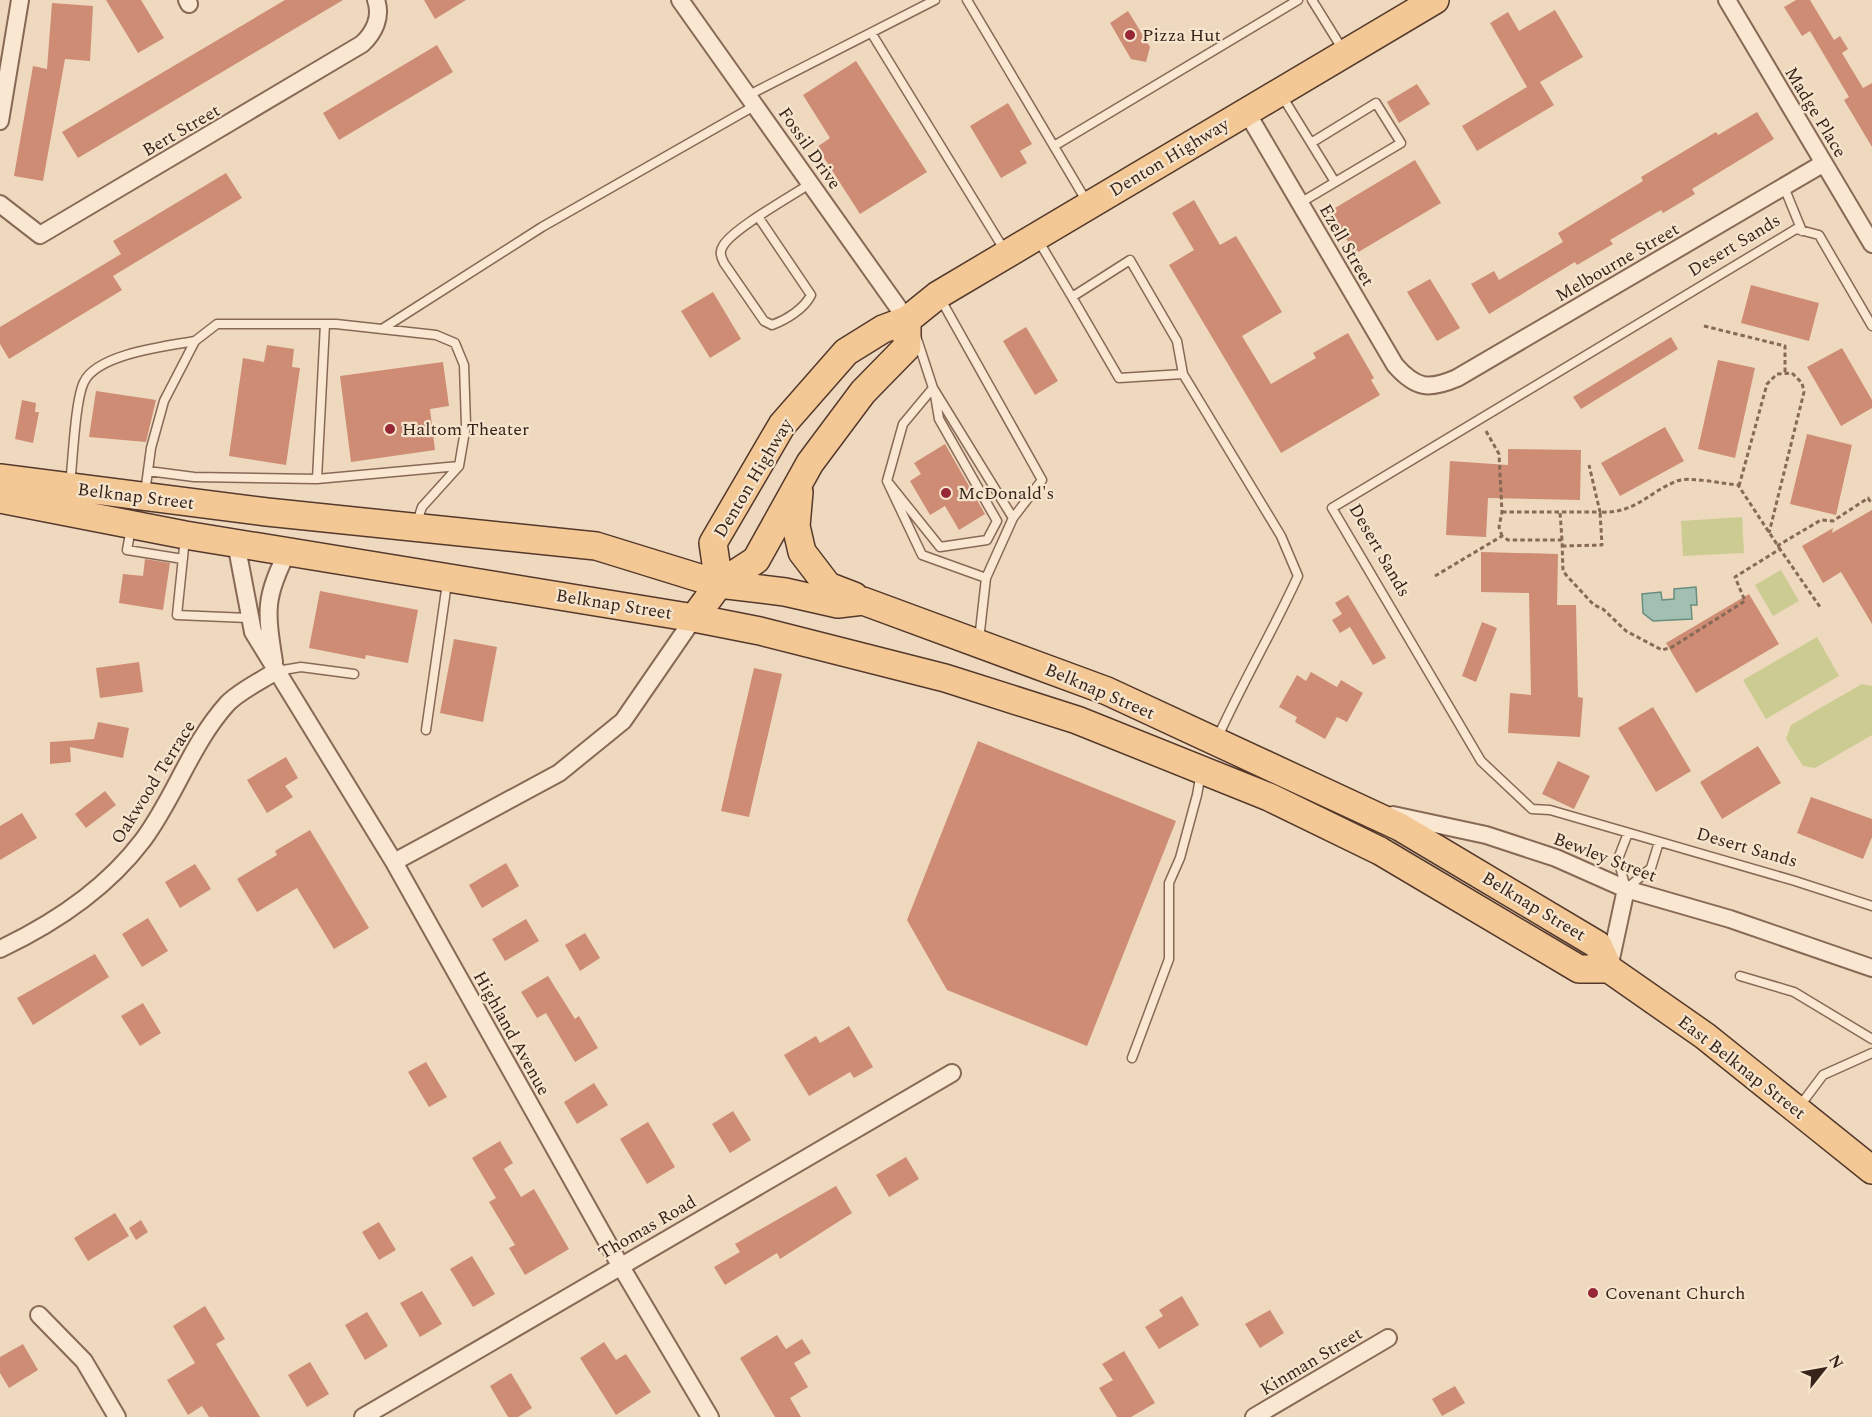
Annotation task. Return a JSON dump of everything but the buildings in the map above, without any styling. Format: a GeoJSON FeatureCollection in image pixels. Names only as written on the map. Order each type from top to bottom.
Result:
{"type":"FeatureCollection","features":[{"type":"Feature","properties":{"kind":"main road","name":"Denton Highway"},"geometry":{"type":"LineString","coordinates":[[719,584],[713,543],[782,425],[846,352],[883,329],[907,320],[938,295],[1435,0]]}},
{"type":"Feature","properties":{"kind":"main road"},"geometry":{"type":"LineString","coordinates":[[694,618],[719,584],[756,560],[800,482],[863,392],[907,347],[907,320]]}},
{"type":"Feature","properties":{"kind":"main road","name":"Belknap Street"},"geometry":{"type":"LineString","coordinates":[[0,478],[69,487],[146,484],[415,528],[596,546],[719,584],[785,592],[838,604],[863,601],[1107,691],[1400,827],[1598,945],[1609,969],[1579,969],[1380,851],[1269,797],[1077,720],[945,678],[760,631],[694,618],[236,543],[184,547],[132,525],[0,499]]}},
{"type":"Feature","properties":{"kind":"main road"},"geometry":{"type":"LineString","coordinates":[[800,482],[796,526],[802,552],[828,586],[863,601]]}},
{"type":"Feature","properties":{"kind":"main road","name":"East Belknap Street"},"geometry":{"type":"LineString","coordinates":[[1609,969],[1705,1036],[1872,1170]]}},
{"type":"Feature","properties":{"kind":"street"},"geometry":{"type":"LineString","coordinates":[[0,121],[20,0]]}},
{"type":"Feature","properties":{"kind":"street","name":"Bert Street"},"geometry":{"type":"LineString","coordinates":[[0,204],[40,235],[345,56],[372,34],[378,7],[376,0]]}},
{"type":"Feature","properties":{"kind":"street","name":"Fossil Drive"},"geometry":{"type":"LineString","coordinates":[[680,0],[907,320]]}},
{"type":"Feature","properties":{"kind":"street","name":"Madge Place"},"geometry":{"type":"LineString","coordinates":[[1727,0],[1872,244]]}},
{"type":"Feature","properties":{"kind":"street","name":"Ezell Street"},"geometry":{"type":"LineString","coordinates":[[1246,111],[1395,366],[1417,384],[1427,386]]}},
{"type":"Feature","properties":{"kind":"street","name":"Melbourne Street"},"geometry":{"type":"LineString","coordinates":[[1427,386],[1457,378],[1824,163]]}},
{"type":"Feature","properties":{"kind":"street"},"geometry":{"type":"LineString","coordinates":[[236,543],[248,618],[253,632],[276,671]]}},
{"type":"Feature","properties":{"kind":"street"},"geometry":{"type":"LineString","coordinates":[[276,671],[268,626],[267,600],[271,586],[288,551]]}},
{"type":"Feature","properties":{"kind":"street"},"geometry":{"type":"LineString","coordinates":[[394,862],[559,773],[587,751],[623,721],[694,618]]}},
{"type":"Feature","properties":{"kind":"street","name":"Highland Avenue"},"geometry":{"type":"LineString","coordinates":[[276,671],[394,862],[620,1265],[710,1417]]}},
{"type":"Feature","properties":{"kind":"street","name":"Oakwood Terrace"},"geometry":{"type":"LineString","coordinates":[[0,949],[72,910],[128,859],[145,837],[192,755],[228,703],[276,671]]}},
{"type":"Feature","properties":{"kind":"street","name":"Bewley Street"},"geometry":{"type":"LineString","coordinates":[[1354,806],[1486,835],[1556,858],[1626,889],[1730,919],[1872,968]]}},
{"type":"Feature","properties":{"kind":"street"},"geometry":{"type":"LineString","coordinates":[[1609,969],[1626,889]]}},
{"type":"Feature","properties":{"kind":"street","name":"Thomas Road"},"geometry":{"type":"LineString","coordinates":[[363,1417],[952,1073]]}},
{"type":"Feature","properties":{"kind":"street"},"geometry":{"type":"LineString","coordinates":[[39,1315],[84,1361],[117,1417]]}},
{"type":"Feature","properties":{"kind":"street","name":"Kinman Street"},"geometry":{"type":"LineString","coordinates":[[1254,1417],[1388,1338]]}},
{"type":"Feature","properties":{"kind":"lane"},"geometry":{"type":"LineString","coordinates":[[382,329],[752,100],[935,0]]}},
{"type":"Feature","properties":{"kind":"lane"},"geometry":{"type":"LineString","coordinates":[[968,0],[1089,206]]}},
{"type":"Feature","properties":{"kind":"lane"},"geometry":{"type":"LineString","coordinates":[[1054,146],[1298,0]]}},
{"type":"Feature","properties":{"kind":"lane"},"geometry":{"type":"LineString","coordinates":[[1312,0],[1345,53]]}},
{"type":"Feature","properties":{"kind":"lane"},"geometry":{"type":"LineString","coordinates":[[872,34],[1007,254]]}},
{"type":"Feature","properties":{"kind":"lane"},"geometry":{"type":"LineString","coordinates":[[1279,92],[1335,182]]}},
{"type":"Feature","properties":{"kind":"lane"},"geometry":{"type":"LineString","coordinates":[[1300,203],[1401,143],[1377,102],[1311,143]]}},
{"type":"Feature","properties":{"kind":"lane"},"geometry":{"type":"LineString","coordinates":[[759,218],[811,295],[807,303],[781,322],[772,325],[764,321],[720,254],[723,244],[735,234],[811,183]]}},
{"type":"Feature","properties":{"kind":"lane"},"geometry":{"type":"LineString","coordinates":[[1784,187],[1802,231]]}},
{"type":"Feature","properties":{"kind":"lane","name":"Desert Sands"},"geometry":{"type":"LineString","coordinates":[[1872,326],[1820,235],[1796,230],[1332,508],[1481,761],[1532,809],[1551,810],[1872,906]]}},
{"type":"Feature","properties":{"kind":"lane"},"geometry":{"type":"LineString","coordinates":[[1036,237],[1119,378],[1183,374]]}},
{"type":"Feature","properties":{"kind":"lane"},"geometry":{"type":"LineString","coordinates":[[1072,297],[1130,260],[1177,341],[1183,374],[1281,536],[1298,576],[1282,612],[1243,680],[1216,742]]}},
{"type":"Feature","properties":{"kind":"lane"},"geometry":{"type":"LineString","coordinates":[[938,295],[1042,480],[1013,518],[987,578],[978,642]]}},
{"type":"Feature","properties":{"kind":"lane"},"geometry":{"type":"LineString","coordinates":[[887,481],[940,547],[987,540],[997,521],[939,419],[933,388],[917,340],[907,320]]}},
{"type":"Feature","properties":{"kind":"lane"},"geometry":{"type":"LineString","coordinates":[[415,528],[422,507],[459,466],[466,425],[464,365],[455,343],[436,334],[325,324],[217,324],[195,341],[164,401],[146,484],[195,477],[317,479],[459,466]]}},
{"type":"Feature","properties":{"kind":"lane"},"geometry":{"type":"LineString","coordinates":[[317,479],[325,324]]}},
{"type":"Feature","properties":{"kind":"lane"},"geometry":{"type":"LineString","coordinates":[[69,487],[81,391],[92,371],[106,363],[157,348],[195,341]]}},
{"type":"Feature","properties":{"kind":"lane"},"geometry":{"type":"LineString","coordinates":[[933,388],[1013,518]]}},
{"type":"Feature","properties":{"kind":"lane"},"geometry":{"type":"LineString","coordinates":[[933,388],[903,424],[887,481],[922,555],[987,578]]}},
{"type":"Feature","properties":{"kind":"lane"},"geometry":{"type":"LineString","coordinates":[[184,547],[177,615],[248,618]]}},
{"type":"Feature","properties":{"kind":"lane"},"geometry":{"type":"LineString","coordinates":[[426,730],[448,576]]}},
{"type":"Feature","properties":{"kind":"lane"},"geometry":{"type":"LineString","coordinates":[[276,671],[301,667],[354,674]]}},
{"type":"Feature","properties":{"kind":"lane"},"geometry":{"type":"LineString","coordinates":[[1132,1058],[1169,959],[1169,883],[1180,858],[1197,795],[1201,770]]}},
{"type":"Feature","properties":{"kind":"lane"},"geometry":{"type":"LineString","coordinates":[[1628,833],[1618,860],[1626,889],[1651,868],[1659,842]]}},
{"type":"Feature","properties":{"kind":"lane"},"geometry":{"type":"LineString","coordinates":[[1740,976],[1794,992],[1872,1038]]}},
{"type":"Feature","properties":{"kind":"lane"},"geometry":{"type":"LineString","coordinates":[[1797,1110],[1823,1076],[1872,1053]]}},
{"type":"Feature","properties":{"kind":"path"},"geometry":{"type":"LineString","coordinates":[[1704,326],[1785,346],[1785,372]]}},
{"type":"Feature","properties":{"kind":"path"},"geometry":{"type":"LineString","coordinates":[[1769,532],[1804,392],[1798,378],[1792,373],[1785,372],[1773,377],[1767,384],[1739,486],[1769,532],[1779,547],[1820,607]]}},
{"type":"Feature","properties":{"kind":"path"},"geometry":{"type":"LineString","coordinates":[[1479,418],[1499,454],[1502,512],[1498,527],[1502,536],[1508,540],[1562,540]]}},
{"type":"Feature","properties":{"kind":"path"},"geometry":{"type":"LineString","coordinates":[[1562,546],[1602,545],[1600,512],[1589,465]]}},
{"type":"Feature","properties":{"kind":"path"},"geometry":{"type":"LineString","coordinates":[[1502,512],[1618,513],[1679,480],[1739,486]]}},
{"type":"Feature","properties":{"kind":"path"},"geometry":{"type":"LineString","coordinates":[[1560,512],[1563,571],[1593,605],[1603,609],[1626,631],[1662,650],[1672,647],[1745,601],[1734,577],[1821,520],[1833,521],[1868,498],[1872,504]]}},
{"type":"Feature","properties":{"kind":"path"},"geometry":{"type":"LineString","coordinates":[[1435,576],[1502,536]]}},
{"type":"Feature","properties":{"kind":"shaded area"},"geometry":{"type":"Polygon","coordinates":[[[1742,517],[1744,553],[1683,556],[1681,521],[1742,517]]]}},
{"type":"Feature","properties":{"kind":"shaded area"},"geometry":{"type":"Polygon","coordinates":[[[1781,570],[1799,601],[1773,616],[1755,585],[1781,570]]]}},
{"type":"Feature","properties":{"kind":"shaded area"},"geometry":{"type":"Polygon","coordinates":[[[1696,587],[1697,605],[1691,605],[1692,619],[1653,621],[1643,613],[1642,594],[1661,592],[1662,600],[1674,599],[1674,589],[1696,587]]]}},
{"type":"Feature","properties":{"kind":"shaded area"},"geometry":{"type":"Polygon","coordinates":[[[1817,637],[1839,676],[1766,719],[1743,680],[1817,637]]]}},
{"type":"Feature","properties":{"kind":"shaded area"},"geometry":{"type":"Polygon","coordinates":[[[1862,684],[1872,686],[1872,735],[1815,768],[1803,766],[1786,739],[1791,725],[1862,684]]]}},
{"type":"Feature","properties":{"kind":"place","name":"Pizza Hut"},"geometry":{"type":"Point","coordinates":[1130,35]}},
{"type":"Feature","properties":{"kind":"place","name":"Haltom Theater"},"geometry":{"type":"Point","coordinates":[390,429]}},
{"type":"Feature","properties":{"kind":"place","name":"McDonald's"},"geometry":{"type":"Point","coordinates":[946,493]}},
{"type":"Feature","properties":{"kind":"place","name":"Covenant Church"},"geometry":{"type":"Point","coordinates":[1593,1293]}}]}
